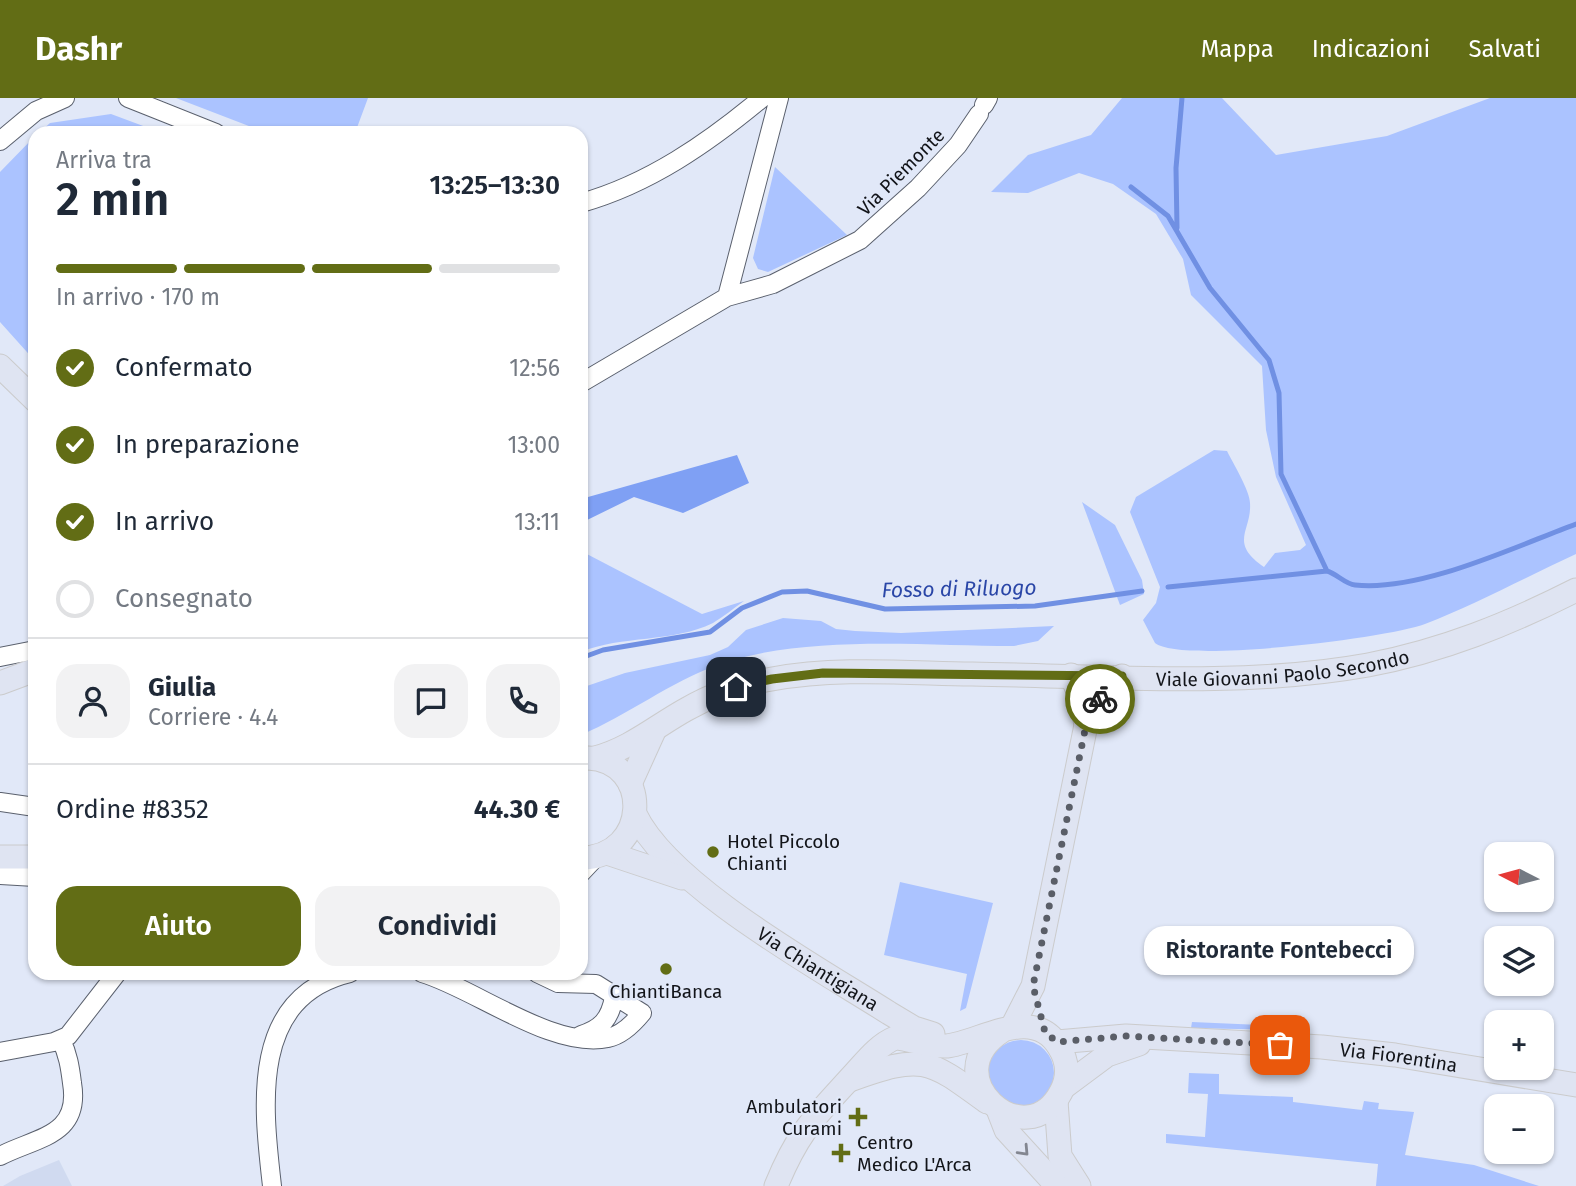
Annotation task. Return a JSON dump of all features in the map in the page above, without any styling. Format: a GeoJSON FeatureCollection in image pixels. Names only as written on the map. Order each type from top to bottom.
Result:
{"type":"FeatureCollection","features":[{"type":"Feature","properties":{"kind":"main road"},"geometry":{"type":"LineString","coordinates":[[0,366],[28,393]]}},
{"type":"Feature","properties":{"kind":"main road","name":"Viale Giovanni Paolo Secondo"},"geometry":{"type":"LineString","coordinates":[[588,758],[618,751],[686,709],[718,694],[785,677],[847,673],[1271,676],[1369,665],[1424,652],[1481,633],[1576,590]]}},
{"type":"Feature","properties":{"kind":"main road"},"geometry":{"type":"LineString","coordinates":[[0,683],[28,673]]}},
{"type":"Feature","properties":{"kind":"main road"},"geometry":{"type":"LineString","coordinates":[[1070,675],[1081,698],[1086,725]]}},
{"type":"Feature","properties":{"kind":"main road"},"geometry":{"type":"LineString","coordinates":[[1058,1186],[1006,1130],[978,1080],[978,1062],[987,1044],[1033,986],[1086,725],[1103,696],[1122,676]]}},
{"type":"Feature","properties":{"kind":"main road"},"geometry":{"type":"LineString","coordinates":[[588,758],[615,768],[630,784],[654,731]]}},
{"type":"Feature","properties":{"kind":"main road","name":"Via Chiantigiana"},"geometry":{"type":"LineString","coordinates":[[591,860],[626,837],[635,814],[635,799],[630,784]]}},
{"type":"Feature","properties":{"kind":"main road","name":"Via Chiantigiana"},"geometry":{"type":"LineString","coordinates":[[635,814],[653,844],[701,887],[868,1000],[888,1040],[918,1062],[938,1068],[994,1108]]}},
{"type":"Feature","properties":{"kind":"main road"},"geometry":{"type":"LineString","coordinates":[[0,857],[28,857]]}},
{"type":"Feature","properties":{"kind":"main road","name":"Via Chiantigiana"},"geometry":{"type":"LineString","coordinates":[[591,860],[654,866],[701,887]]}},
{"type":"Feature","properties":{"kind":"main road"},"geometry":{"type":"LineString","coordinates":[[1033,986],[1051,1037],[1067,1068],[1060,1094],[1060,1156],[1079,1186]]}},
{"type":"Feature","properties":{"kind":"main road","name":"Via Fiorentina"},"geometry":{"type":"LineString","coordinates":[[868,1000],[920,1030],[947,1035],[999,1031]]}},
{"type":"Feature","properties":{"kind":"main road","name":"Via Fiorentina"},"geometry":{"type":"LineString","coordinates":[[888,1040],[898,1038],[944,1046],[1026,1026],[1051,1037],[1119,1036],[1365,1051],[1576,1085]]}},
{"type":"Feature","properties":{"kind":"main road"},"geometry":{"type":"LineString","coordinates":[[776,1186],[801,1132],[826,1101],[888,1040]]}},
{"type":"Feature","properties":{"kind":"main road","name":"Via Fiorentina"},"geometry":{"type":"LineString","coordinates":[[994,1108],[1015,1116],[1034,1115],[1115,1051],[1136,1045],[1178,1040]]}},
{"type":"Feature","properties":{"kind":"main road"},"geometry":{"type":"LineString","coordinates":[[847,1081],[918,1062]]}},
{"type":"Feature","properties":{"kind":"street"},"geometry":{"type":"LineString","coordinates":[[0,141],[36,111],[65,98]]}},
{"type":"Feature","properties":{"kind":"street"},"geometry":{"type":"LineString","coordinates":[[128,98],[198,126]]}},
{"type":"Feature","properties":{"kind":"street"},"geometry":{"type":"LineString","coordinates":[[588,201],[619,191],[652,175],[708,140],[762,98]]}},
{"type":"Feature","properties":{"kind":"street"},"geometry":{"type":"LineString","coordinates":[[727,298],[779,98]]}},
{"type":"Feature","properties":{"kind":"street","name":"Via Piemonte"},"geometry":{"type":"LineString","coordinates":[[588,379],[727,298],[773,284],[865,237],[938,167],[984,106]]}},
{"type":"Feature","properties":{"kind":"street"},"geometry":{"type":"LineString","coordinates":[[0,657],[28,651]]}},
{"type":"Feature","properties":{"kind":"street"},"geometry":{"type":"LineString","coordinates":[[0,802],[28,806]]}},
{"type":"Feature","properties":{"kind":"street"},"geometry":{"type":"LineString","coordinates":[[0,875],[28,877]]}},
{"type":"Feature","properties":{"kind":"street"},"geometry":{"type":"LineString","coordinates":[[0,1052],[61,1040],[82,1021],[108,980]]}},
{"type":"Feature","properties":{"kind":"street"},"geometry":{"type":"LineString","coordinates":[[272,1186],[266,1093],[272,1042],[284,1020],[308,993],[328,980]]}},
{"type":"Feature","properties":{"kind":"street"},"geometry":{"type":"LineString","coordinates":[[437,980],[523,1019],[577,1036],[611,1038],[633,1024],[642,1013],[596,984],[558,984],[550,980]]}},
{"type":"Feature","properties":{"kind":"street"},"geometry":{"type":"LineString","coordinates":[[577,1036],[601,1027],[614,997]]}},
{"type":"Feature","properties":{"kind":"street"},"geometry":{"type":"LineString","coordinates":[[0,1155],[52,1133],[71,1115],[74,1096],[66,1051],[61,1040]]}},
{"type":"Feature","properties":{"kind":"shaded area"},"geometry":{"type":"Polygon","coordinates":[[[176,98],[368,98],[358,126],[249,126],[176,98]]]}},
{"type":"Feature","properties":{"kind":"shaded area"},"geometry":{"type":"Polygon","coordinates":[[[1122,98],[1222,98],[1276,155],[1387,136],[1490,98],[1576,98],[1576,554],[1463,608],[1404,630],[1331,642],[1242,650],[1173,649],[1155,643],[1143,620],[1156,603],[1160,587],[1130,512],[1136,497],[1214,450],[1227,451],[1249,498],[1250,513],[1244,543],[1253,558],[1264,567],[1275,553],[1300,550],[1306,545],[1276,477],[1266,430],[1262,366],[1191,295],[1183,259],[1156,214],[1113,184],[1079,173],[1028,193],[991,192],[1028,155],[1091,135],[1122,98]]]}},
{"type":"Feature","properties":{"kind":"shaded area"},"geometry":{"type":"Polygon","coordinates":[[[111,114],[143,126],[47,126],[50,123],[111,114]]]}},
{"type":"Feature","properties":{"kind":"shaded area"},"geometry":{"type":"Polygon","coordinates":[[[28,143],[28,353],[0,322],[0,172],[28,143]]]}},
{"type":"Feature","properties":{"kind":"shaded area"},"geometry":{"type":"Polygon","coordinates":[[[775,167],[847,235],[768,272],[758,269],[753,258],[775,167]]]}},
{"type":"Feature","properties":{"kind":"shaded area"},"geometry":{"type":"Polygon","coordinates":[[[737,455],[749,483],[683,513],[634,497],[588,520],[588,497],[737,455]]]}},
{"type":"Feature","properties":{"kind":"shaded area"},"geometry":{"type":"Polygon","coordinates":[[[1082,502],[1115,525],[1142,580],[1144,594],[1120,605],[1082,502]]]}},
{"type":"Feature","properties":{"kind":"shaded area"},"geometry":{"type":"Polygon","coordinates":[[[588,555],[702,614],[744,601],[713,623],[697,629],[588,650],[588,555]]]}},
{"type":"Feature","properties":{"kind":"shaded area"},"geometry":{"type":"Polygon","coordinates":[[[783,618],[821,621],[836,629],[901,633],[1054,626],[1038,641],[1014,646],[825,645],[752,655],[700,672],[588,732],[588,686],[625,673],[710,655],[728,647],[746,630],[783,618]]]}},
{"type":"Feature","properties":{"kind":"shaded area"},"geometry":{"type":"Polygon","coordinates":[[[900,882],[993,903],[966,1008],[960,1011],[967,974],[884,955],[900,882]]]}},
{"type":"Feature","properties":{"kind":"shaded area"},"geometry":{"type":"Polygon","coordinates":[[[1192,1022],[1285,1026],[1288,1030],[1191,1028],[1192,1022]]]}},
{"type":"Feature","properties":{"kind":"shaded area"},"geometry":{"type":"Polygon","coordinates":[[[1021,1040],[1034,1042],[1044,1050],[1052,1060],[1052,1086],[1044,1096],[1034,1104],[1021,1106],[1008,1104],[998,1096],[990,1086],[988,1073],[990,1060],[998,1050],[1008,1042],[1021,1040]]]}},
{"type":"Feature","properties":{"kind":"shaded area"},"geometry":{"type":"Polygon","coordinates":[[[1189,1073],[1219,1074],[1219,1094],[1293,1097],[1293,1102],[1362,1110],[1364,1101],[1379,1103],[1378,1109],[1414,1112],[1405,1155],[1474,1165],[1539,1186],[1376,1186],[1378,1164],[1166,1143],[1166,1134],[1205,1137],[1208,1094],[1188,1093],[1189,1073]]]}},
{"type":"Feature","properties":{"kind":"shaded area"},"geometry":{"type":"Polygon","coordinates":[[[59,1160],[72,1186],[3,1186],[20,1176],[59,1160]]]}},
{"type":"Feature","properties":{"kind":"waterway"},"geometry":{"type":"LineString","coordinates":[[1177,228],[1176,168],[1182,98]]}},
{"type":"Feature","properties":{"kind":"waterway"},"geometry":{"type":"LineString","coordinates":[[1131,187],[1168,216],[1210,288],[1269,360],[1279,393],[1281,474],[1327,571]]}},
{"type":"Feature","properties":{"kind":"waterway","name":"Fosso di Riluogo"},"geometry":{"type":"LineString","coordinates":[[1168,587],[1327,571],[1355,585],[1408,582],[1467,566],[1576,524]]}},
{"type":"Feature","properties":{"kind":"waterway","name":"Fosso di Riluogo"},"geometry":{"type":"LineString","coordinates":[[588,655],[603,650],[710,632],[742,608],[782,592],[807,591],[885,609],[1035,606],[1142,591]]}},
{"type":"Feature","properties":{"kind":"way so far"},"geometry":{"type":"LineString","coordinates":[[1100,699],[1086,725],[1033,986],[1035,1003],[1045,1032],[1057,1042],[1126,1036],[1280,1045]]}},
{"type":"Feature","properties":{"kind":"place","name":"Hotel Piccolo Chianti"},"geometry":{"type":"Point","coordinates":[713,852]}},
{"type":"Feature","properties":{"kind":"place","name":"ChiantiBanca"},"geometry":{"type":"Point","coordinates":[666,969]}},
{"type":"Feature","properties":{"kind":"place","name":"Ristorante Fontebecci"},"geometry":{"type":"Point","coordinates":[1280,1045]}},
{"type":"Feature","properties":{"kind":"place","name":"Ambulatori Curami"},"geometry":{"type":"Point","coordinates":[858,1117]}},
{"type":"Feature","properties":{"kind":"place","name":"Centro Medico L'Arca"},"geometry":{"type":"Point","coordinates":[841,1153]}},
{"type":"Feature","properties":{"kind":"route"},"geometry":{"type":"LineString","coordinates":[[736,687],[772,679],[823,673],[1122,676],[1100,699]]}}]}
